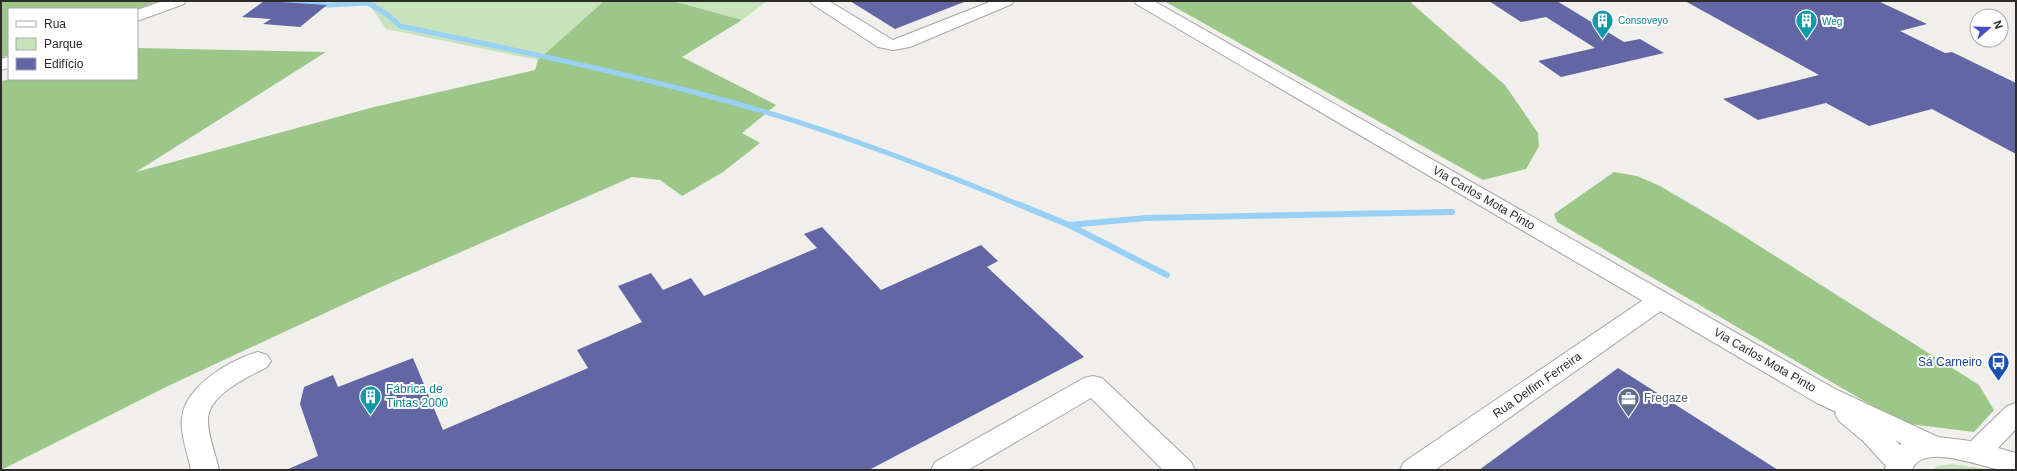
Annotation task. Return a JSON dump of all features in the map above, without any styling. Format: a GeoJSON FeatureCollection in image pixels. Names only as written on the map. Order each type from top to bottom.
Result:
{"type":"FeatureCollection","features":[{"type":"Feature","properties":{"kind":"main road"},"geometry":{"type":"LineString","coordinates":[[138,16],[178,1]]}},
{"type":"Feature","properties":{"kind":"main road"},"geometry":{"type":"LineString","coordinates":[[818,1],[884,43],[893,45],[904,43],[1006,1]]}},
{"type":"Feature","properties":{"kind":"main road","name":"Via Carlos Mota Pinto"},"geometry":{"type":"LineString","coordinates":[[1142,1],[1826,396],[1934,447]]}},
{"type":"Feature","properties":{"kind":"main road","name":"Rua Delfim Ferreira"},"geometry":{"type":"LineString","coordinates":[[1414,470],[1660,300]]}},
{"type":"Feature","properties":{"kind":"main road"},"geometry":{"type":"LineString","coordinates":[[205,470],[195,419],[200,402],[229,376],[258,361]]}},
{"type":"Feature","properties":{"kind":"main road"},"geometry":{"type":"LineString","coordinates":[[945,470],[1093,385],[1181,470]]}},
{"type":"Feature","properties":{"kind":"main road","name":"Via Carlos Mota Pinto"},"geometry":{"type":"LineString","coordinates":[[1826,396],[1872,434],[1898,466]]}},
{"type":"Feature","properties":{"kind":"main road"},"geometry":{"type":"LineString","coordinates":[[1977,452],[2016,413]]}},
{"type":"Feature","properties":{"kind":"main road"},"geometry":{"type":"LineString","coordinates":[[1898,466],[1909,451],[1920,448],[1934,447],[1977,452],[2016,465]]}},
{"type":"Feature","properties":{"kind":"green space"},"geometry":{"type":"Polygon","coordinates":[[[1,1],[159,1],[138,9],[8,8],[8,55],[1,58],[1,1]]]}},
{"type":"Feature","properties":{"kind":"green space"},"geometry":{"type":"Polygon","coordinates":[[[374,1],[604,1],[538,60],[386,29],[369,4],[374,1]]]}},
{"type":"Feature","properties":{"kind":"green space"},"geometry":{"type":"Polygon","coordinates":[[[604,1],[673,1],[742,20],[682,57],[776,105],[742,133],[760,143],[723,172],[682,196],[660,180],[632,177],[381,287],[168,386],[1,470],[1,81],[8,80],[138,80],[138,48],[326,52],[136,172],[374,107],[535,70],[538,60],[604,1]]]}},
{"type":"Feature","properties":{"kind":"green space"},"geometry":{"type":"Polygon","coordinates":[[[673,1],[767,1],[742,20],[673,1]]]}},
{"type":"Feature","properties":{"kind":"green space"},"geometry":{"type":"Polygon","coordinates":[[[1164,1],[1409,1],[1505,85],[1538,133],[1539,146],[1526,169],[1483,180],[1164,1]]]}},
{"type":"Feature","properties":{"kind":"green space"},"geometry":{"type":"Polygon","coordinates":[[[1614,172],[1637,176],[1660,186],[1723,223],[1979,385],[1994,410],[1974,432],[1902,423],[1557,222],[1554,214],[1614,172]]]}},
{"type":"Feature","properties":{"kind":"green space"},"geometry":{"type":"Polygon","coordinates":[[[1951,464],[1994,470],[1932,470],[1938,466],[1951,464]]]}},
{"type":"Feature","properties":{"kind":"building"},"geometry":{"type":"Polygon","coordinates":[[[264,1],[327,5],[300,27],[263,24],[271,19],[242,17],[264,1]]]}},
{"type":"Feature","properties":{"kind":"building"},"geometry":{"type":"Polygon","coordinates":[[[850,1],[964,1],[964,2],[895,29],[850,1]]]}},
{"type":"Feature","properties":{"kind":"building","name":"Consoveyo"},"geometry":{"type":"Polygon","coordinates":[[[1489,1],[1557,1],[1624,42],[1640,39],[1664,53],[1561,77],[1538,61],[1595,48],[1546,17],[1521,22],[1489,1]]]}},
{"type":"Feature","properties":{"kind":"building"},"geometry":{"type":"Polygon","coordinates":[[[1685,1],[1878,1],[1927,24],[1900,31],[1945,53],[1952,52],[2016,83],[2016,154],[1932,109],[1869,126],[1826,103],[1758,120],[1723,99],[1819,75],[1685,1]]]}},
{"type":"Feature","properties":{"kind":"building"},"geometry":{"type":"Polygon","coordinates":[[[822,227],[881,290],[981,245],[998,261],[987,267],[1084,357],[869,470],[286,470],[318,456],[300,404],[304,387],[333,375],[338,387],[413,358],[443,430],[588,368],[577,350],[642,322],[618,286],[651,273],[663,290],[691,278],[704,296],[817,248],[804,234],[822,227]]]}},
{"type":"Feature","properties":{"kind":"building"},"geometry":{"type":"Polygon","coordinates":[[[1618,368],[1778,470],[1479,470],[1618,368]]]}},
{"type":"Feature","properties":{"kind":"waterway"},"geometry":{"type":"LineString","coordinates":[[277,1],[328,5],[368,3],[388,15],[400,26],[664,84],[742,105],[822,130],[902,158],[1020,205]]}},
{"type":"Feature","properties":{"kind":"waterway"},"geometry":{"type":"LineString","coordinates":[[1018,204],[1069,225]]}},
{"type":"Feature","properties":{"kind":"waterway"},"geometry":{"type":"LineString","coordinates":[[1069,225],[1146,218],[1452,212]]}},
{"type":"Feature","properties":{"kind":"waterway"},"geometry":{"type":"LineString","coordinates":[[1069,225],[1167,275]]}},
{"type":"Feature","properties":{"kind":"place","name":"Consoveyo"},"geometry":{"type":"Point","coordinates":[1602,40]}},
{"type":"Feature","properties":{"kind":"place","name":"Weg"},"geometry":{"type":"Point","coordinates":[1807,40]}},
{"type":"Feature","properties":{"kind":"place","name":"Sá Carneiro"},"geometry":{"type":"Point","coordinates":[1998,382]}},
{"type":"Feature","properties":{"kind":"place","name":"Fábrica de Tintas 2000"},"geometry":{"type":"Point","coordinates":[371,416]}},
{"type":"Feature","properties":{"kind":"place","name":"Fregaze"},"geometry":{"type":"Point","coordinates":[1628,418]}}]}
